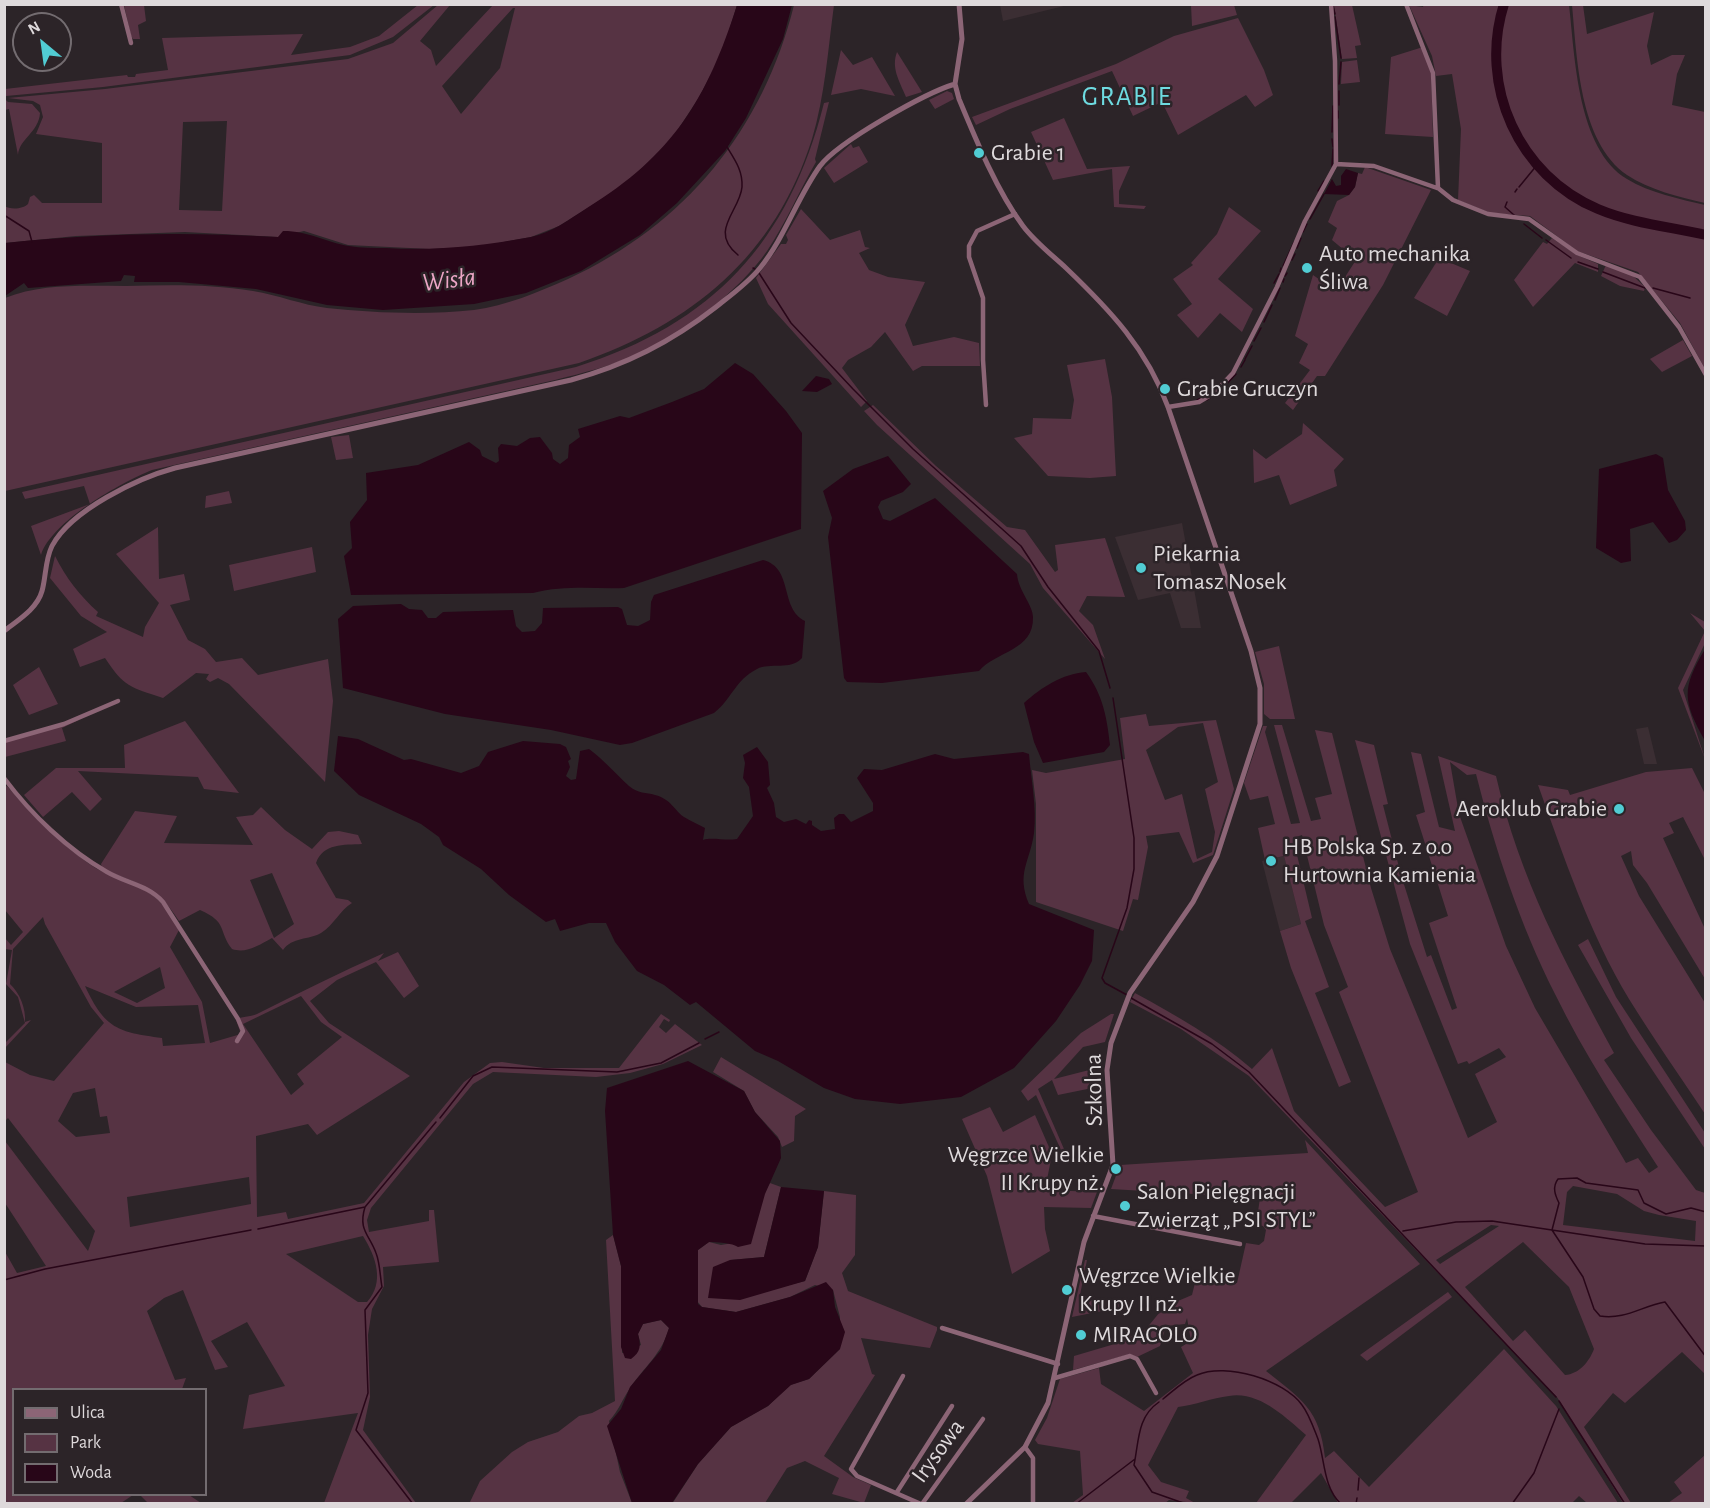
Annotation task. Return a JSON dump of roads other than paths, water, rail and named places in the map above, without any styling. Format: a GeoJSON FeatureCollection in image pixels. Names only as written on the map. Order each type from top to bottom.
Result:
{"type":"FeatureCollection","features":[{"type":"Feature","properties":{"kind":"street"},"geometry":{"type":"LineString","coordinates":[[122,4],[131,43]]}},
{"type":"Feature","properties":{"kind":"street"},"geometry":{"type":"LineString","coordinates":[[4,631],[38,600],[50,551],[62,533],[107,497],[140,479],[176,468],[571,380],[628,362],[662,345],[722,302],[760,268],[780,238],[810,181],[833,153],[852,138],[955,84],[962,39],[959,4]]}},
{"type":"Feature","properties":{"kind":"street"},"geometry":{"type":"LineString","coordinates":[[1168,407],[1198,402],[1214,393],[1233,373],[1272,297],[1305,221],[1336,164],[1335,61],[1330,4]]}},
{"type":"Feature","properties":{"kind":"street"},"geometry":{"type":"LineString","coordinates":[[1406,4],[1433,73],[1438,188]]}},
{"type":"Feature","properties":{"kind":"street","name":"Szkolna"},"geometry":{"type":"LineString","coordinates":[[955,84],[966,117],[1025,230],[1106,306],[1131,335],[1149,363],[1168,407],[1247,638],[1259,678],[1261,714],[1258,731],[1224,837],[1205,882],[1125,1001],[1111,1043],[1107,1063],[1113,1165],[1082,1251],[1055,1378],[1039,1425],[1026,1447],[966,1503]]}},
{"type":"Feature","properties":{"kind":"street"},"geometry":{"type":"LineString","coordinates":[[1336,164],[1368,164],[1426,182],[1453,200],[1488,214],[1531,220],[1580,255],[1640,277],[1679,327],[1706,375]]}},
{"type":"Feature","properties":{"kind":"street"},"geometry":{"type":"LineString","coordinates":[[1426,182],[1436,175]]}},
{"type":"Feature","properties":{"kind":"street"},"geometry":{"type":"LineString","coordinates":[[986,405],[983,298],[969,257],[969,246],[977,231],[1015,214]]}},
{"type":"Feature","properties":{"kind":"street"},"geometry":{"type":"LineString","coordinates":[[4,741],[64,724],[118,700]]}},
{"type":"Feature","properties":{"kind":"street"},"geometry":{"type":"LineString","coordinates":[[4,778],[42,820],[72,847],[106,872],[152,891],[163,902],[238,1019],[243,1031],[237,1041]]}},
{"type":"Feature","properties":{"kind":"street"},"geometry":{"type":"LineString","coordinates":[[1093,1216],[1239,1244]]}},
{"type":"Feature","properties":{"kind":"street"},"geometry":{"type":"LineString","coordinates":[[942,1328],[1058,1364]]}},
{"type":"Feature","properties":{"kind":"street"},"geometry":{"type":"LineString","coordinates":[[1055,1378],[1130,1356],[1137,1359],[1156,1393]]}},
{"type":"Feature","properties":{"kind":"street"},"geometry":{"type":"LineString","coordinates":[[903,1376],[851,1466],[851,1471],[857,1476],[921,1503]]}},
{"type":"Feature","properties":{"kind":"street"},"geometry":{"type":"LineString","coordinates":[[897,1492],[951,1406]]}},
{"type":"Feature","properties":{"kind":"street","name":"Irysowa"},"geometry":{"type":"LineString","coordinates":[[921,1503],[983,1419]]}},
{"type":"Feature","properties":{"kind":"street"},"geometry":{"type":"LineString","coordinates":[[1026,1447],[1033,1458],[1033,1503]]}},
{"type":"Feature","properties":{"kind":"water","name":"Wisła"},"geometry":{"type":"Polygon","coordinates":[[[737,5],[792,5],[783,39],[746,118],[725,151],[677,203],[640,235],[581,271],[526,293],[474,304],[383,310],[327,305],[256,289],[179,282],[134,282],[135,276],[124,275],[121,281],[28,288],[24,283],[5,296],[5,243],[142,234],[278,237],[283,231],[301,233],[354,247],[422,249],[495,243],[546,232],[617,188],[664,145],[683,122],[699,97],[713,69],[737,5]]]}},
{"type":"Feature","properties":{"kind":"water"},"geometry":{"type":"Polygon","coordinates":[[[1346,169],[1358,173],[1355,187],[1349,195],[1324,194],[1332,179],[1336,186],[1341,185],[1341,176],[1346,169]]]}},
{"type":"Feature","properties":{"kind":"water"},"geometry":{"type":"Polygon","coordinates":[[[735,363],[753,374],[802,433],[801,529],[624,588],[568,588],[533,593],[351,595],[344,556],[352,548],[350,522],[367,500],[366,473],[418,465],[469,442],[480,450],[482,456],[496,463],[499,461],[498,448],[501,444],[517,446],[530,438],[540,437],[552,453],[553,459],[560,464],[568,458],[569,445],[580,437],[578,429],[620,416],[629,418],[704,389],[735,363]]]}},
{"type":"Feature","properties":{"kind":"water"},"geometry":{"type":"Polygon","coordinates":[[[816,376],[829,379],[832,384],[817,392],[802,391],[816,376]]]}},
{"type":"Feature","properties":{"kind":"water"},"geometry":{"type":"Polygon","coordinates":[[[1656,454],[1663,458],[1668,490],[1685,521],[1686,530],[1677,540],[1669,543],[1653,522],[1630,529],[1631,561],[1621,563],[1596,548],[1599,469],[1656,454]]]}},
{"type":"Feature","properties":{"kind":"water"},"geometry":{"type":"Polygon","coordinates":[[[888,456],[911,484],[903,492],[881,501],[878,507],[883,519],[890,521],[935,498],[1017,574],[1020,586],[1031,607],[1032,628],[1027,637],[1021,644],[986,664],[979,671],[882,683],[847,682],[844,678],[828,537],[832,518],[823,491],[853,469],[888,456]]]}},
{"type":"Feature","properties":{"kind":"water"},"geometry":{"type":"Polygon","coordinates":[[[763,560],[773,564],[779,571],[792,607],[805,621],[802,658],[792,664],[757,669],[738,684],[714,713],[632,743],[620,745],[551,730],[445,714],[343,688],[338,619],[353,606],[401,604],[409,609],[422,610],[428,618],[436,618],[443,612],[513,610],[516,626],[522,632],[535,631],[542,623],[543,608],[618,607],[622,609],[627,625],[638,626],[650,620],[651,602],[654,595],[763,560]]]}},
{"type":"Feature","properties":{"kind":"water"},"geometry":{"type":"Polygon","coordinates":[[[1705,649],[1705,741],[1692,715],[1688,695],[1692,675],[1705,649]]]}},
{"type":"Feature","properties":{"kind":"water"},"geometry":{"type":"Polygon","coordinates":[[[1086,672],[1103,707],[1110,745],[1104,752],[1043,763],[1034,742],[1024,703],[1053,682],[1069,675],[1086,672]]]}},
{"type":"Feature","properties":{"kind":"water"},"geometry":{"type":"Polygon","coordinates":[[[338,736],[358,739],[404,760],[411,759],[461,773],[479,766],[488,752],[523,741],[560,744],[566,747],[571,759],[568,761],[570,767],[566,776],[571,780],[576,779],[580,751],[589,749],[632,789],[665,799],[684,817],[705,828],[703,840],[737,839],[753,816],[749,787],[743,778],[745,763],[743,755],[757,747],[768,762],[770,785],[767,788],[774,803],[776,817],[784,822],[796,819],[806,824],[809,820],[821,831],[835,829],[834,818],[839,814],[844,814],[851,822],[873,811],[873,803],[857,778],[864,769],[882,770],[935,754],[954,759],[1023,752],[1029,754],[1035,813],[1034,833],[1024,876],[1025,893],[1029,904],[1094,930],[1092,961],[1080,985],[1056,1021],[1014,1068],[961,1097],[900,1104],[855,1099],[824,1088],[778,1061],[755,1051],[696,1002],[690,1005],[664,985],[637,971],[615,942],[606,923],[589,923],[560,931],[555,919],[546,922],[509,895],[481,869],[443,845],[439,837],[421,824],[359,795],[334,771],[338,736]]]}},
{"type":"Feature","properties":{"kind":"water"},"geometry":{"type":"Polygon","coordinates":[[[688,1061],[744,1091],[755,1112],[780,1141],[781,1158],[765,1194],[751,1244],[738,1247],[709,1242],[698,1250],[698,1304],[702,1307],[736,1312],[790,1297],[826,1282],[833,1290],[835,1307],[845,1332],[840,1349],[809,1379],[791,1385],[768,1406],[731,1427],[698,1464],[672,1503],[632,1503],[607,1426],[621,1409],[630,1387],[661,1350],[669,1328],[661,1320],[643,1324],[638,1334],[640,1345],[638,1351],[631,1359],[625,1358],[621,1347],[621,1266],[613,1235],[605,1111],[607,1088],[688,1061]]]}},
{"type":"Feature","properties":{"kind":"water"},"geometry":{"type":"Polygon","coordinates":[[[781,1187],[824,1191],[818,1247],[805,1281],[740,1300],[708,1298],[713,1267],[730,1260],[764,1257],[781,1187]]]}},
{"type":"Feature","properties":{"kind":"waterway"},"geometry":{"type":"LineString","coordinates":[[1504,4],[1497,35],[1497,66],[1501,96],[1512,125],[1527,151],[1546,175],[1570,194],[1611,214],[1706,235]]}},
{"type":"Feature","properties":{"kind":"waterway"},"geometry":{"type":"LineString","coordinates":[[1333,6],[1335,14]]}},
{"type":"Feature","properties":{"kind":"waterway"},"geometry":{"type":"LineString","coordinates":[[1335,17],[1341,58]]}},
{"type":"Feature","properties":{"kind":"waterway"},"geometry":{"type":"LineString","coordinates":[[1339,84],[1341,62]]}},
{"type":"Feature","properties":{"kind":"waterway"},"geometry":{"type":"LineString","coordinates":[[1339,91],[1339,105]]}},
{"type":"Feature","properties":{"kind":"waterway"},"geometry":{"type":"LineString","coordinates":[[1332,132],[1333,106]]}},
{"type":"Feature","properties":{"kind":"waterway"},"geometry":{"type":"LineString","coordinates":[[1338,111],[1338,118]]}},
{"type":"Feature","properties":{"kind":"waterway"},"geometry":{"type":"LineString","coordinates":[[1332,139],[1333,147]]}},
{"type":"Feature","properties":{"kind":"waterway"},"geometry":{"type":"LineString","coordinates":[[727,147],[738,166],[742,181],[740,196],[726,229],[729,246],[738,255]]}},
{"type":"Feature","properties":{"kind":"waterway"},"geometry":{"type":"LineString","coordinates":[[1332,166],[1333,149]]}},
{"type":"Feature","properties":{"kind":"waterway"},"geometry":{"type":"LineString","coordinates":[[1519,187],[1537,165]]}},
{"type":"Feature","properties":{"kind":"waterway"},"geometry":{"type":"LineString","coordinates":[[1318,191],[1324,181]]}},
{"type":"Feature","properties":{"kind":"waterway"},"geometry":{"type":"LineString","coordinates":[[1310,219],[1324,194]]}},
{"type":"Feature","properties":{"kind":"waterway"},"geometry":{"type":"LineString","coordinates":[[1507,202],[1505,207],[1514,215]]}},
{"type":"Feature","properties":{"kind":"waterway"},"geometry":{"type":"LineString","coordinates":[[4,215],[29,231],[32,242]]}},
{"type":"Feature","properties":{"kind":"waterway"},"geometry":{"type":"LineString","coordinates":[[1303,232],[1307,224]]}},
{"type":"Feature","properties":{"kind":"waterway"},"geometry":{"type":"LineString","coordinates":[[1524,224],[1542,238]]}},
{"type":"Feature","properties":{"kind":"waterway"},"geometry":{"type":"LineString","coordinates":[[1297,248],[1301,238]]}},
{"type":"Feature","properties":{"kind":"waterway"},"geometry":{"type":"LineString","coordinates":[[1546,240],[1571,258]]}},
{"type":"Feature","properties":{"kind":"waterway"},"geometry":{"type":"LineString","coordinates":[[1283,266],[1294,242]]}},
{"type":"Feature","properties":{"kind":"waterway"},"geometry":{"type":"LineString","coordinates":[[1292,260],[1295,254]]}},
{"type":"Feature","properties":{"kind":"waterway"},"geometry":{"type":"LineString","coordinates":[[1578,262],[1598,269]]}},
{"type":"Feature","properties":{"kind":"waterway"},"geometry":{"type":"LineString","coordinates":[[1280,272],[1281,268]]}},
{"type":"Feature","properties":{"kind":"waterway"},"geometry":{"type":"LineString","coordinates":[[1603,272],[1645,288]]}},
{"type":"Feature","properties":{"kind":"waterway"},"geometry":{"type":"LineString","coordinates":[[759,273],[791,323],[853,389],[913,449],[1021,546],[1048,587],[1099,651],[1110,688]]}},
{"type":"Feature","properties":{"kind":"waterway"},"geometry":{"type":"LineString","coordinates":[[1274,283],[1279,274]]}},
{"type":"Feature","properties":{"kind":"waterway"},"geometry":{"type":"LineString","coordinates":[[1275,300],[1280,288]]}},
{"type":"Feature","properties":{"kind":"waterway"},"geometry":{"type":"LineString","coordinates":[[1653,288],[1690,298]]}},
{"type":"Feature","properties":{"kind":"waterway"},"geometry":{"type":"LineString","coordinates":[[1264,322],[1272,305]]}},
{"type":"Feature","properties":{"kind":"waterway"},"geometry":{"type":"LineString","coordinates":[[1254,341],[1261,328]]}},
{"type":"Feature","properties":{"kind":"waterway"},"geometry":{"type":"LineString","coordinates":[[1245,359],[1252,346]]}},
{"type":"Feature","properties":{"kind":"waterway"},"geometry":{"type":"LineString","coordinates":[[1241,367],[1245,360]]}},
{"type":"Feature","properties":{"kind":"waterway"},"geometry":{"type":"LineString","coordinates":[[1207,400],[1222,389],[1236,374]]}},
{"type":"Feature","properties":{"kind":"waterway"},"geometry":{"type":"LineString","coordinates":[[1197,400],[1206,395]]}},
{"type":"Feature","properties":{"kind":"waterway"},"geometry":{"type":"LineString","coordinates":[[1113,698],[1134,838],[1134,869],[1127,908],[1102,978],[1105,983],[1127,995]]}},
{"type":"Feature","properties":{"kind":"waterway"},"geometry":{"type":"LineString","coordinates":[[1131,998],[1212,1044],[1249,1072],[1556,1397]]}},
{"type":"Feature","properties":{"kind":"waterway"},"geometry":{"type":"LineString","coordinates":[[705,1039],[719,1032]]}},
{"type":"Feature","properties":{"kind":"waterway"},"geometry":{"type":"LineString","coordinates":[[440,1118],[473,1076],[492,1067],[617,1072],[661,1063],[699,1043]]}},
{"type":"Feature","properties":{"kind":"waterway"},"geometry":{"type":"LineString","coordinates":[[413,1504],[356,1430],[368,1393],[365,1310],[382,1287],[377,1257],[365,1232],[363,1215],[365,1207],[436,1122]]}},
{"type":"Feature","properties":{"kind":"waterway"},"geometry":{"type":"LineString","coordinates":[[1706,1212],[1691,1208],[1666,1214],[1644,1203],[1638,1190],[1586,1183],[1577,1178],[1558,1179],[1555,1191],[1559,1203],[1552,1230],[1583,1277],[1594,1309],[1600,1316],[1617,1316],[1665,1302],[1706,1357]]}},
{"type":"Feature","properties":{"kind":"waterway"},"geometry":{"type":"LineString","coordinates":[[258,1229],[365,1207]]}},
{"type":"Feature","properties":{"kind":"waterway"},"geometry":{"type":"LineString","coordinates":[[1403,1231],[1456,1222],[1492,1221],[1645,1244],[1706,1246]]}},
{"type":"Feature","properties":{"kind":"waterway"},"geometry":{"type":"LineString","coordinates":[[4,1280],[45,1269],[251,1230]]}},
{"type":"Feature","properties":{"kind":"waterway"},"geometry":{"type":"LineString","coordinates":[[1163,1399],[1188,1380],[1209,1372],[1238,1372],[1269,1381],[1282,1388],[1294,1396],[1307,1413],[1318,1439],[1328,1482],[1341,1504]]}},
{"type":"Feature","properties":{"kind":"waterway"},"geometry":{"type":"LineString","coordinates":[[1559,1401],[1625,1504]]}},
{"type":"Feature","properties":{"kind":"waterway"},"geometry":{"type":"LineString","coordinates":[[1159,1402],[1143,1422],[1134,1465],[1152,1492],[1186,1504]]}},
{"type":"Feature","properties":{"kind":"waterway"},"geometry":{"type":"LineString","coordinates":[[1512,1504],[1534,1473],[1559,1409]]}},
{"type":"Feature","properties":{"kind":"waterway"},"geometry":{"type":"LineString","coordinates":[[1076,1504],[1135,1459]]}},
{"type":"Feature","properties":{"kind":"waterway"},"geometry":{"type":"LineString","coordinates":[[1358,1490],[1359,1478]]}},
{"type":"Feature","properties":{"kind":"waterway"},"geometry":{"type":"LineString","coordinates":[[1356,1504],[1357,1498]]}},
{"type":"Feature","properties":{"kind":"place","name":"Grabie 1"},"geometry":{"type":"Point","coordinates":[979,153]}},
{"type":"Feature","properties":{"kind":"place","name":"Auto mechanika Śliwa"},"geometry":{"type":"Point","coordinates":[1307,268]}},
{"type":"Feature","properties":{"kind":"place","name":"Grabie Gruczyn"},"geometry":{"type":"Point","coordinates":[1165,389]}},
{"type":"Feature","properties":{"kind":"place","name":"Piekarnia Tomasz Nosek"},"geometry":{"type":"Point","coordinates":[1141,568]}},
{"type":"Feature","properties":{"kind":"place","name":"Aeroklub Grabie"},"geometry":{"type":"Point","coordinates":[1619,809]}},
{"type":"Feature","properties":{"kind":"place","name":"HB Polska Sp. z o.o Hurtownia Kamienia"},"geometry":{"type":"Point","coordinates":[1271,861]}},
{"type":"Feature","properties":{"kind":"place","name":"Węgrzce Wielkie II Krupy nż."},"geometry":{"type":"Point","coordinates":[1116,1169]}},
{"type":"Feature","properties":{"kind":"place","name":"Salon Pielęgnacji Zwierząt „PSI STYL”"},"geometry":{"type":"Point","coordinates":[1125,1206]}},
{"type":"Feature","properties":{"kind":"place","name":"Węgrzce Wielkie Krupy II nż."},"geometry":{"type":"Point","coordinates":[1067,1290]}},
{"type":"Feature","properties":{"kind":"place","name":"MIRACOLO"},"geometry":{"type":"Point","coordinates":[1081,1335]}},
{"type":"Feature","properties":{"kind":"district","name":"GRABIE"},"geometry":{"type":"Point","coordinates":[1127,97]}}]}
